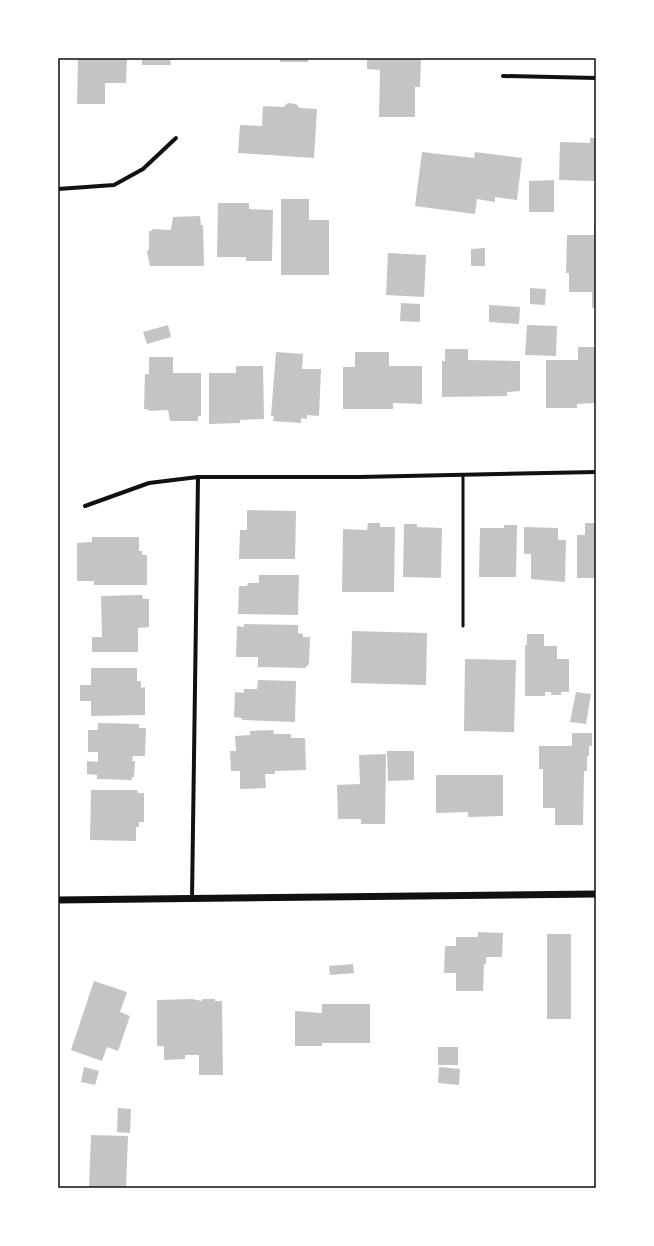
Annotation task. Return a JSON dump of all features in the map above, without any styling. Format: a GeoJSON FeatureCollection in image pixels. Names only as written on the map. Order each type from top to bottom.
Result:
{"type":"FeatureCollection","features":[{"type":"Feature","properties":{"kind":"street"},"geometry":{"type":"LineString","coordinates":[[503,76],[596,78]]}},
{"type":"Feature","properties":{"kind":"street"},"geometry":{"type":"LineString","coordinates":[[58,189],[114,185],[143,169],[176,138]]}},
{"type":"Feature","properties":{"kind":"street"},"geometry":{"type":"LineString","coordinates":[[85,506],[149,483],[198,477],[463,475],[596,472]]}},
{"type":"Feature","properties":{"kind":"street"},"geometry":{"type":"LineString","coordinates":[[192,898],[198,477]]}},
{"type":"Feature","properties":{"kind":"street"},"geometry":{"type":"LineString","coordinates":[[58,900],[596,894]]}},
{"type":"Feature","properties":{"kind":"lane"},"geometry":{"type":"LineString","coordinates":[[463,475],[463,626]]}},
{"type":"Feature","properties":{"kind":"building"},"geometry":{"type":"Polygon","coordinates":[[[78,58],[127,58],[126,83],[105,83],[105,104],[77,104],[78,58]]]}},
{"type":"Feature","properties":{"kind":"building"},"geometry":{"type":"Polygon","coordinates":[[[142,58],[177,58],[176,60],[170,60],[171,65],[142,65],[142,58]]]}},
{"type":"Feature","properties":{"kind":"building"},"geometry":{"type":"Polygon","coordinates":[[[280,58],[308,58],[308,62],[280,62],[280,58]]]}},
{"type":"Feature","properties":{"kind":"building"},"geometry":{"type":"Polygon","coordinates":[[[367,58],[421,58],[420,87],[415,87],[415,117],[379,117],[380,70],[367,69],[367,58]]]}},
{"type":"Feature","properties":{"kind":"building"},"geometry":{"type":"Polygon","coordinates":[[[288,103],[296,104],[300,108],[317,109],[314,158],[238,153],[240,125],[262,126],[263,106],[283,107],[288,103]]]}},
{"type":"Feature","properties":{"kind":"building"},"geometry":{"type":"Polygon","coordinates":[[[590,138],[596,138],[596,181],[559,180],[560,142],[590,143],[590,138]]]}},
{"type":"Feature","properties":{"kind":"building"},"geometry":{"type":"Polygon","coordinates":[[[422,152],[474,158],[475,152],[522,158],[517,200],[495,197],[495,202],[477,199],[475,214],[415,206],[422,152]]]}},
{"type":"Feature","properties":{"kind":"building"},"geometry":{"type":"Polygon","coordinates":[[[554,180],[554,212],[529,212],[529,181],[554,180]]]}},
{"type":"Feature","properties":{"kind":"building"},"geometry":{"type":"Polygon","coordinates":[[[281,199],[309,199],[309,220],[329,220],[329,275],[281,275],[281,199]]]}},
{"type":"Feature","properties":{"kind":"building"},"geometry":{"type":"Polygon","coordinates":[[[218,203],[249,203],[249,209],[273,210],[272,261],[246,261],[246,257],[217,257],[218,203]]]}},
{"type":"Feature","properties":{"kind":"building"},"geometry":{"type":"Polygon","coordinates":[[[200,216],[201,225],[203,225],[204,266],[150,266],[147,252],[149,249],[149,231],[152,231],[152,229],[171,230],[173,217],[200,216]]]}},
{"type":"Feature","properties":{"kind":"building"},"geometry":{"type":"Polygon","coordinates":[[[594,224],[596,224],[596,308],[592,308],[592,292],[569,292],[569,273],[566,273],[567,235],[594,235],[594,224]]]}},
{"type":"Feature","properties":{"kind":"building"},"geometry":{"type":"Polygon","coordinates":[[[485,248],[485,266],[471,266],[471,249],[485,248]]]}},
{"type":"Feature","properties":{"kind":"building"},"geometry":{"type":"Polygon","coordinates":[[[388,253],[426,255],[424,297],[386,295],[388,253]]]}},
{"type":"Feature","properties":{"kind":"building"},"geometry":{"type":"Polygon","coordinates":[[[530,288],[546,289],[545,305],[530,304],[530,288]]]}},
{"type":"Feature","properties":{"kind":"building"},"geometry":{"type":"Polygon","coordinates":[[[401,303],[420,304],[420,322],[400,321],[401,303]]]}},
{"type":"Feature","properties":{"kind":"building"},"geometry":{"type":"Polygon","coordinates":[[[489,305],[520,307],[519,324],[489,322],[489,305]]]}},
{"type":"Feature","properties":{"kind":"building"},"geometry":{"type":"Polygon","coordinates":[[[168,325],[171,337],[147,344],[143,332],[168,325]]]}},
{"type":"Feature","properties":{"kind":"building"},"geometry":{"type":"Polygon","coordinates":[[[527,325],[557,326],[556,356],[525,355],[527,325]]]}},
{"type":"Feature","properties":{"kind":"building"},"geometry":{"type":"Polygon","coordinates":[[[578,347],[596,347],[596,403],[577,404],[577,408],[546,408],[546,360],[578,360],[578,347]]]}},
{"type":"Feature","properties":{"kind":"building"},"geometry":{"type":"Polygon","coordinates":[[[445,349],[468,349],[468,360],[520,361],[520,391],[507,392],[507,396],[442,397],[442,361],[445,361],[445,349]]]}},
{"type":"Feature","properties":{"kind":"building"},"geometry":{"type":"Polygon","coordinates":[[[276,352],[303,354],[302,369],[321,369],[319,416],[307,415],[307,419],[301,418],[301,423],[273,421],[274,416],[271,416],[276,352]]]}},
{"type":"Feature","properties":{"kind":"building"},"geometry":{"type":"Polygon","coordinates":[[[355,352],[389,352],[389,366],[422,366],[422,404],[393,403],[393,409],[343,409],[343,367],[355,367],[355,352]]]}},
{"type":"Feature","properties":{"kind":"building"},"geometry":{"type":"Polygon","coordinates":[[[149,357],[173,357],[173,373],[201,373],[201,416],[198,416],[198,421],[170,421],[168,410],[149,411],[144,409],[145,374],[149,374],[149,357]]]}},
{"type":"Feature","properties":{"kind":"building"},"geometry":{"type":"Polygon","coordinates":[[[236,366],[263,366],[264,419],[240,420],[240,423],[209,424],[209,373],[236,373],[236,366]]]}},
{"type":"Feature","properties":{"kind":"building"},"geometry":{"type":"Polygon","coordinates":[[[247,510],[296,511],[295,559],[239,559],[240,530],[247,530],[247,510]]]}},
{"type":"Feature","properties":{"kind":"building"},"geometry":{"type":"Polygon","coordinates":[[[368,523],[380,523],[380,527],[395,527],[394,592],[342,592],[343,529],[367,530],[368,523]]]}},
{"type":"Feature","properties":{"kind":"building"},"geometry":{"type":"Polygon","coordinates":[[[585,523],[596,523],[596,578],[577,578],[577,535],[585,535],[585,523]]]}},
{"type":"Feature","properties":{"kind":"building"},"geometry":{"type":"Polygon","coordinates":[[[404,524],[417,524],[417,527],[442,528],[441,578],[403,577],[404,524]]]}},
{"type":"Feature","properties":{"kind":"building"},"geometry":{"type":"Polygon","coordinates":[[[504,525],[517,525],[516,577],[479,577],[480,528],[504,528],[504,525]]]}},
{"type":"Feature","properties":{"kind":"building"},"geometry":{"type":"Polygon","coordinates":[[[524,527],[558,528],[558,540],[566,540],[565,582],[531,579],[531,554],[524,554],[524,527]]]}},
{"type":"Feature","properties":{"kind":"building"},"geometry":{"type":"Polygon","coordinates":[[[92,537],[139,537],[139,551],[142,551],[142,555],[147,555],[147,585],[94,585],[94,581],[77,581],[77,543],[92,542],[92,537]]]}},
{"type":"Feature","properties":{"kind":"building"},"geometry":{"type":"Polygon","coordinates":[[[259,575],[299,575],[298,615],[238,614],[239,586],[247,586],[248,583],[259,583],[259,575]]]}},
{"type":"Feature","properties":{"kind":"building"},"geometry":{"type":"Polygon","coordinates":[[[142,595],[143,599],[149,599],[149,627],[138,628],[138,652],[92,652],[92,637],[102,637],[101,596],[142,595]]]}},
{"type":"Feature","properties":{"kind":"building"},"geometry":{"type":"Polygon","coordinates":[[[244,624],[298,625],[298,633],[303,634],[303,637],[310,637],[309,664],[305,668],[258,667],[258,657],[236,657],[237,626],[244,627],[244,624]]]}},
{"type":"Feature","properties":{"kind":"building"},"geometry":{"type":"Polygon","coordinates":[[[352,631],[427,633],[426,685],[351,683],[352,631]]]}},
{"type":"Feature","properties":{"kind":"building"},"geometry":{"type":"Polygon","coordinates":[[[527,634],[544,634],[544,646],[557,646],[557,659],[569,659],[569,692],[561,692],[561,695],[551,695],[551,692],[545,692],[545,696],[525,696],[525,645],[527,645],[527,634]]]}},
{"type":"Feature","properties":{"kind":"building"},"geometry":{"type":"Polygon","coordinates":[[[465,659],[516,660],[514,732],[464,731],[465,659]]]}},
{"type":"Feature","properties":{"kind":"building"},"geometry":{"type":"Polygon","coordinates":[[[91,668],[137,668],[137,681],[141,681],[141,688],[145,687],[145,715],[91,716],[91,701],[80,701],[80,685],[91,685],[91,668]]]}},
{"type":"Feature","properties":{"kind":"building"},"geometry":{"type":"Polygon","coordinates":[[[258,680],[296,681],[295,722],[242,720],[242,718],[234,717],[235,692],[244,693],[244,689],[257,689],[258,680]]]}},
{"type":"Feature","properties":{"kind":"building"},"geometry":{"type":"Polygon","coordinates":[[[576,692],[591,694],[586,724],[570,722],[576,692]]]}},
{"type":"Feature","properties":{"kind":"building"},"geometry":{"type":"Polygon","coordinates":[[[98,723],[139,724],[139,728],[146,728],[145,756],[133,756],[132,761],[135,761],[134,777],[132,777],[132,780],[97,779],[97,775],[87,774],[87,761],[98,762],[98,752],[88,752],[88,730],[98,730],[98,723]]]}},
{"type":"Feature","properties":{"kind":"building"},"geometry":{"type":"Polygon","coordinates":[[[273,730],[274,734],[291,734],[291,738],[305,738],[306,770],[275,771],[275,774],[265,774],[266,788],[240,789],[240,771],[231,771],[230,751],[236,751],[235,736],[250,735],[250,731],[273,730]]]}},
{"type":"Feature","properties":{"kind":"building"},"geometry":{"type":"Polygon","coordinates":[[[572,733],[592,733],[592,746],[589,746],[589,756],[587,756],[587,771],[584,771],[583,825],[555,825],[555,808],[543,808],[543,769],[539,769],[539,746],[572,746],[572,733]]]}},
{"type":"Feature","properties":{"kind":"building"},"geometry":{"type":"Polygon","coordinates":[[[387,751],[414,751],[414,780],[388,781],[387,751]]]}},
{"type":"Feature","properties":{"kind":"building"},"geometry":{"type":"Polygon","coordinates":[[[386,754],[385,824],[361,824],[361,819],[338,819],[337,785],[360,784],[359,755],[386,754]]]}},
{"type":"Feature","properties":{"kind":"building"},"geometry":{"type":"Polygon","coordinates":[[[436,775],[503,775],[503,816],[468,817],[468,812],[436,813],[436,775]]]}},
{"type":"Feature","properties":{"kind":"building"},"geometry":{"type":"Polygon","coordinates":[[[91,790],[137,790],[138,793],[144,793],[144,822],[139,822],[139,827],[136,827],[136,841],[90,840],[91,790]]]}},
{"type":"Feature","properties":{"kind":"building"},"geometry":{"type":"Polygon","coordinates":[[[478,932],[503,933],[502,957],[486,957],[486,964],[484,964],[483,991],[456,991],[456,973],[444,973],[445,946],[456,946],[456,937],[478,937],[478,932]]]}},
{"type":"Feature","properties":{"kind":"building"},"geometry":{"type":"Polygon","coordinates":[[[547,934],[571,934],[571,1019],[547,1019],[547,934]]]}},
{"type":"Feature","properties":{"kind":"building"},"geometry":{"type":"Polygon","coordinates":[[[353,964],[354,973],[330,975],[329,966],[353,964]]]}},
{"type":"Feature","properties":{"kind":"building"},"geometry":{"type":"Polygon","coordinates":[[[94,981],[127,992],[120,1012],[130,1016],[118,1051],[107,1047],[102,1061],[71,1050],[94,981]]]}},
{"type":"Feature","properties":{"kind":"building"},"geometry":{"type":"Polygon","coordinates":[[[192,999],[202,1001],[202,999],[215,999],[215,1001],[222,1001],[223,1075],[199,1075],[199,1055],[185,1055],[185,1059],[164,1060],[164,1046],[157,1046],[157,1000],[192,999]]]}},
{"type":"Feature","properties":{"kind":"building"},"geometry":{"type":"Polygon","coordinates":[[[322,1004],[370,1004],[370,1043],[322,1043],[322,1046],[295,1046],[295,1011],[322,1013],[322,1004]]]}},
{"type":"Feature","properties":{"kind":"building"},"geometry":{"type":"Polygon","coordinates":[[[438,1047],[458,1047],[458,1065],[438,1065],[438,1047]]]}},
{"type":"Feature","properties":{"kind":"building"},"geometry":{"type":"Polygon","coordinates":[[[84,1067],[99,1071],[95,1085],[81,1082],[84,1067]]]}},
{"type":"Feature","properties":{"kind":"building"},"geometry":{"type":"Polygon","coordinates":[[[439,1067],[460,1069],[459,1085],[438,1083],[439,1067]]]}},
{"type":"Feature","properties":{"kind":"building"},"geometry":{"type":"Polygon","coordinates":[[[118,1108],[131,1109],[130,1133],[117,1132],[118,1108]]]}},
{"type":"Feature","properties":{"kind":"building"},"geometry":{"type":"Polygon","coordinates":[[[91,1135],[128,1136],[126,1188],[89,1188],[91,1135]]]}}]}
